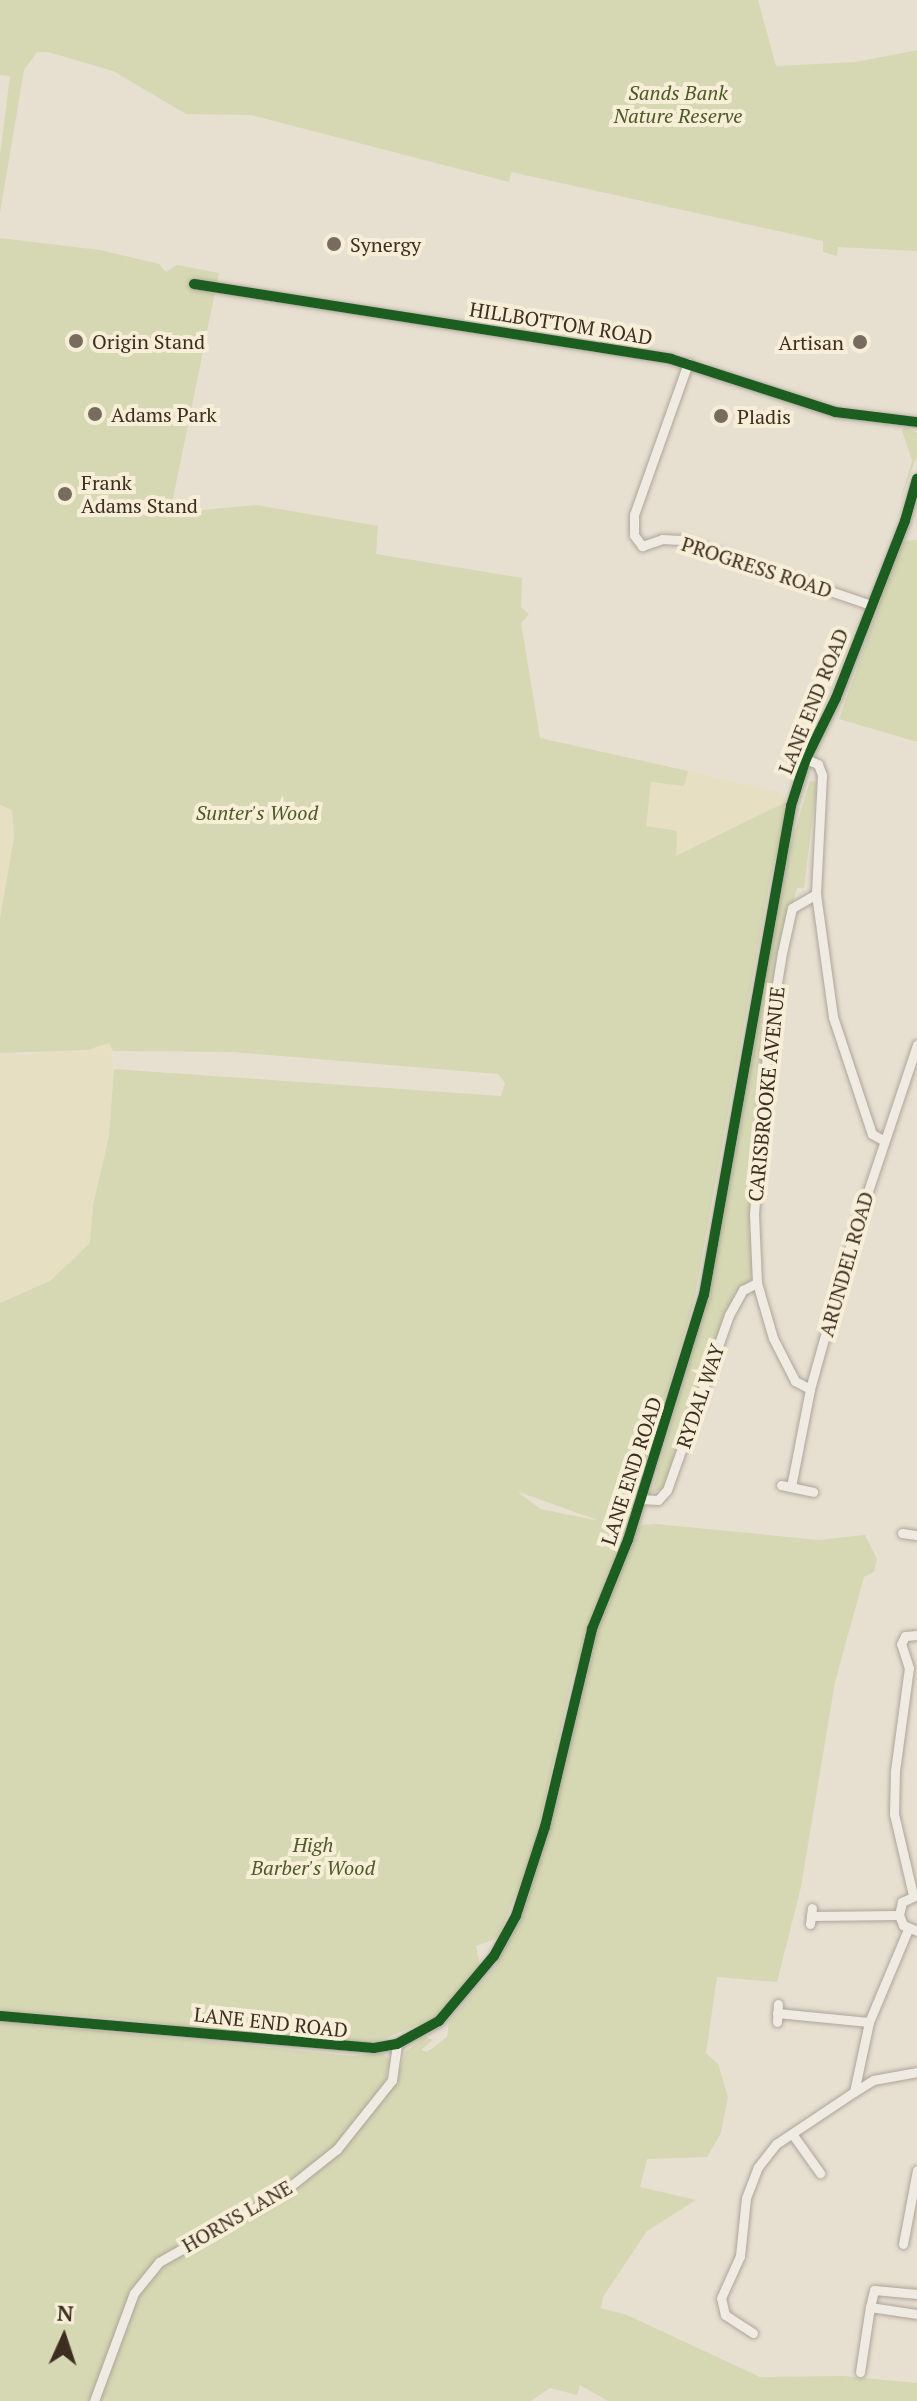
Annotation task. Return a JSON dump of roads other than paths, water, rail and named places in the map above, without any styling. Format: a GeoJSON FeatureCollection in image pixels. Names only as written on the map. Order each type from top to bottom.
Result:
{"type":"FeatureCollection","features":[{"type":"Feature","properties":{"kind":"street","name":"HILLBOTTOM ROAD"},"geometry":{"type":"LineString","coordinates":[[194,284],[688,363],[835,412],[917,422]]}},
{"type":"Feature","properties":{"kind":"street","name":"PROGRESS ROAD"},"geometry":{"type":"LineString","coordinates":[[688,363],[634,515],[634,535],[642,546],[681,540],[871,605]]}},
{"type":"Feature","properties":{"kind":"street","name":"LANE END ROAD"},"geometry":{"type":"LineString","coordinates":[[0,2016],[101,2021],[321,2048],[397,2044],[439,2021],[470,1990],[516,1916],[545,1827],[589,1640],[640,1499],[704,1295],[770,916],[806,759],[871,605],[917,479]]}},
{"type":"Feature","properties":{"kind":"street"},"geometry":{"type":"LineString","coordinates":[[806,759],[818,764],[822,775],[816,894],[833,1017],[872,1134],[883,1140]]}},
{"type":"Feature","properties":{"kind":"street","name":"CARISBROOKE AVENUE"},"geometry":{"type":"LineString","coordinates":[[810,1389],[795,1381],[773,1338],[757,1283],[754,1214],[768,1039],[792,908],[816,894]]}},
{"type":"Feature","properties":{"kind":"street","name":"ARUNDEL ROAD"},"geometry":{"type":"LineString","coordinates":[[813,1492],[786,1486],[810,1389],[883,1140],[917,1045]]}},
{"type":"Feature","properties":{"kind":"street","name":"RYDAL WAY"},"geometry":{"type":"LineString","coordinates":[[640,1499],[658,1500],[667,1490],[729,1315],[743,1290],[757,1283]]}},
{"type":"Feature","properties":{"kind":"street"},"geometry":{"type":"LineString","coordinates":[[902,1533],[917,1535]]}},
{"type":"Feature","properties":{"kind":"street"},"geometry":{"type":"LineString","coordinates":[[899,1915],[902,1902],[915,1895],[894,1814],[913,1666],[901,1644],[905,1636],[917,1635]]}},
{"type":"Feature","properties":{"kind":"street"},"geometry":{"type":"LineString","coordinates":[[811,1916],[899,1915],[912,1930],[869,2022],[854,2092]]}},
{"type":"Feature","properties":{"kind":"street"},"geometry":{"type":"LineString","coordinates":[[777,2013],[869,2022]]}},
{"type":"Feature","properties":{"kind":"street","name":"HORNS LANE"},"geometry":{"type":"LineString","coordinates":[[94,2401],[134,2293],[159,2262],[283,2192],[337,2149],[392,2080],[397,2044]]}},
{"type":"Feature","properties":{"kind":"street"},"geometry":{"type":"LineString","coordinates":[[753,2333],[725,2315],[721,2298],[740,2256],[746,2198],[758,2167],[776,2144],[873,2080],[917,2072]]}},
{"type":"Feature","properties":{"kind":"street"},"geometry":{"type":"LineString","coordinates":[[793,2135],[820,2173]]}},
{"type":"Feature","properties":{"kind":"street"},"geometry":{"type":"LineString","coordinates":[[904,2244],[917,2170]]}},
{"type":"Feature","properties":{"kind":"street"},"geometry":{"type":"LineString","coordinates":[[860,2372],[874,2290],[917,2294]]}},
{"type":"Feature","properties":{"kind":"street"},"geometry":{"type":"LineString","coordinates":[[870,2307],[917,2314]]}},
{"type":"Feature","properties":{"kind":"place","name":"Synergy"},"geometry":{"type":"Point","coordinates":[334,244]}},
{"type":"Feature","properties":{"kind":"place","name":"Origin Stand"},"geometry":{"type":"Point","coordinates":[76,341]}},
{"type":"Feature","properties":{"kind":"place","name":"Artisan"},"geometry":{"type":"Point","coordinates":[860,342]}},
{"type":"Feature","properties":{"kind":"place","name":"Adams Park"},"geometry":{"type":"Point","coordinates":[95,414]}},
{"type":"Feature","properties":{"kind":"place","name":"Pladis"},"geometry":{"type":"Point","coordinates":[721,416]}},
{"type":"Feature","properties":{"kind":"place","name":"Frank Adams Stand"},"geometry":{"type":"Point","coordinates":[65,494]}},
{"type":"Feature","properties":{"kind":"park label","name":"Sands Bank Nature Reserve"},"geometry":{"type":"Point","coordinates":[678,104]}},
{"type":"Feature","properties":{"kind":"park label","name":"Sunter's Wood"},"geometry":{"type":"Point","coordinates":[257,812]}},
{"type":"Feature","properties":{"kind":"park label","name":"High Barber's Wood"},"geometry":{"type":"Point","coordinates":[313,1856]}}]}
